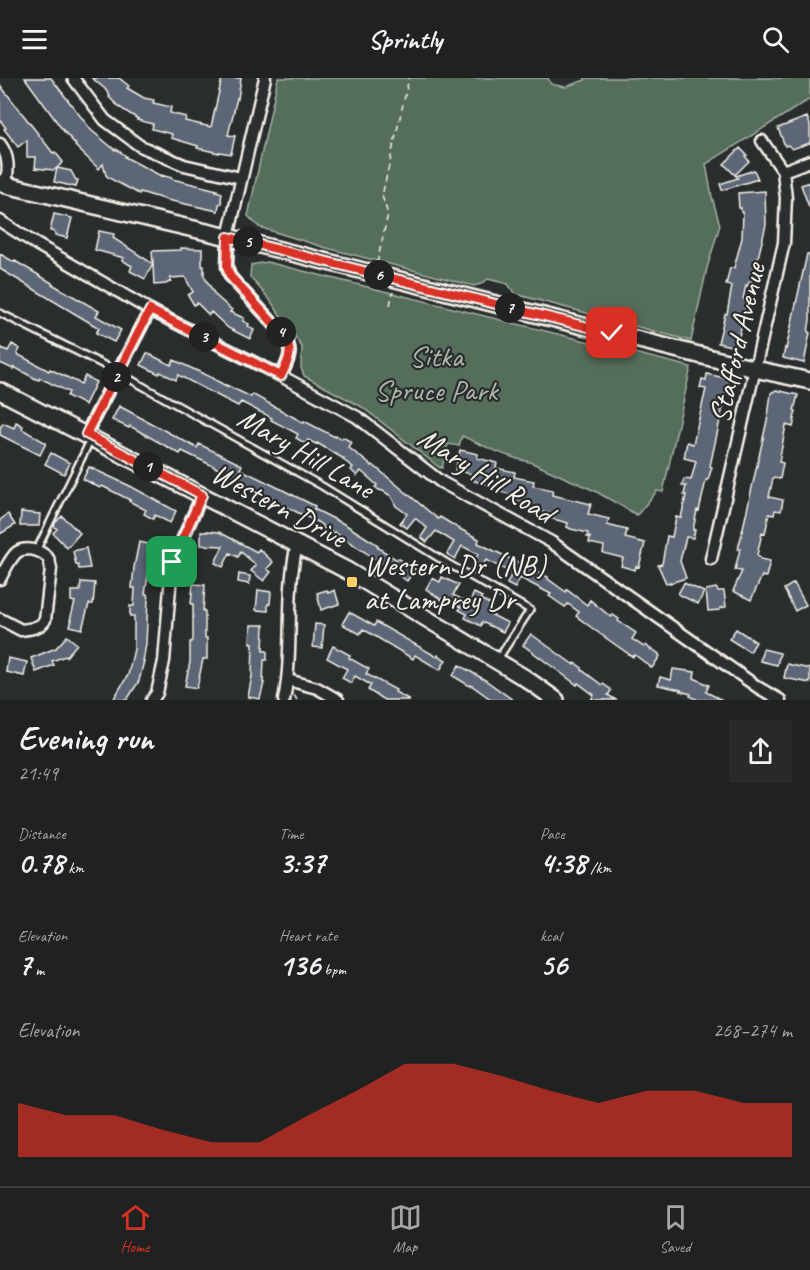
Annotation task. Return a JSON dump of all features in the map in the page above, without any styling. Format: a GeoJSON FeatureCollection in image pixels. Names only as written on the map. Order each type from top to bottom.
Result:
{"type":"FeatureCollection","features":[{"type":"Feature","properties":{"kind":"main road"},"geometry":{"type":"LineString","coordinates":[[3,184],[228,237],[810,381]]}},
{"type":"Feature","properties":{"kind":"main road","name":"Western Drive"},"geometry":{"type":"LineString","coordinates":[[0,391],[348,571],[525,678],[556,700]]}},
{"type":"Feature","properties":{"kind":"street"},"geometry":{"type":"LineString","coordinates":[[73,78],[105,120],[140,146],[184,165],[241,178]]}},
{"type":"Feature","properties":{"kind":"street"},"geometry":{"type":"LineString","coordinates":[[265,78],[228,237],[227,267],[230,276],[288,342],[290,356],[281,376]]}},
{"type":"Feature","properties":{"kind":"street","name":"Stafford Avenue"},"geometry":{"type":"LineString","coordinates":[[711,559],[784,243],[786,198],[783,171],[762,141]]}},
{"type":"Feature","properties":{"kind":"street"},"geometry":{"type":"LineString","coordinates":[[0,144],[5,151],[8,165],[3,184]]}},
{"type":"Feature","properties":{"kind":"street"},"geometry":{"type":"LineString","coordinates":[[783,171],[810,161]]}},
{"type":"Feature","properties":{"kind":"street","name":"Mary Hill Road"},"geometry":{"type":"LineString","coordinates":[[0,221],[150,310],[357,417],[441,482],[551,542],[759,688],[780,700]]}},
{"type":"Feature","properties":{"kind":"street"},"geometry":{"type":"LineString","coordinates":[[88,436],[150,310]]}},
{"type":"Feature","properties":{"kind":"street"},"geometry":{"type":"LineString","coordinates":[[152,700],[157,693],[164,661],[172,562],[202,495]]}},
{"type":"Feature","properties":{"kind":"street"},"geometry":{"type":"LineString","coordinates":[[289,697],[292,566],[297,544]]}},
{"type":"Feature","properties":{"kind":"street"},"geometry":{"type":"LineString","coordinates":[[0,579],[14,555],[18,551],[27,549],[36,550],[46,556],[51,569],[44,623],[21,630],[0,619]]}},
{"type":"Feature","properties":{"kind":"street"},"geometry":{"type":"LineString","coordinates":[[288,680],[316,688],[338,700]]}},
{"type":"Feature","properties":{"kind":"lane","name":"Mary Hill Lane"},"geometry":{"type":"LineString","coordinates":[[0,312],[118,372],[322,486],[447,563],[530,610],[496,661]]}},
{"type":"Feature","properties":{"kind":"lane"},"geometry":{"type":"LineString","coordinates":[[36,550],[88,436]]}},
{"type":"Feature","properties":{"kind":"path"},"geometry":{"type":"LineString","coordinates":[[377,264],[388,214],[382,196],[409,78]]}},
{"type":"Feature","properties":{"kind":"path"},"geometry":{"type":"LineString","coordinates":[[390,305],[397,280]]}},
{"type":"Feature","properties":{"kind":"path"},"geometry":{"type":"LineString","coordinates":[[289,697],[297,700]]}},
{"type":"Feature","properties":{"kind":"green space"},"geometry":{"type":"Polygon","coordinates":[[[278,78],[548,78],[551,84],[565,87],[585,80],[585,78],[810,78],[810,99],[706,164],[720,225],[707,268],[691,341],[515,294],[508,284],[488,279],[474,286],[323,247],[259,227],[248,216],[278,78]]]}},
{"type":"Feature","properties":{"kind":"green space","name":"Sitka Spruce Park"},"geometry":{"type":"Polygon","coordinates":[[[267,262],[691,367],[663,492],[657,491],[637,515],[595,491],[530,462],[504,454],[462,436],[459,446],[448,444],[442,468],[440,468],[362,407],[304,376],[301,368],[302,347],[270,300],[250,277],[251,265],[267,262]]]}},
{"type":"Feature","properties":{"kind":"building"},"geometry":{"type":"Polygon","coordinates":[[[25,78],[51,78],[91,130],[125,157],[161,176],[222,193],[222,203],[219,204],[218,211],[140,192],[139,194],[109,178],[103,164],[99,169],[75,146],[25,78]]]}},
{"type":"Feature","properties":{"kind":"building"},"geometry":{"type":"Polygon","coordinates":[[[92,78],[119,78],[129,86],[127,88],[144,98],[154,100],[153,103],[171,107],[170,113],[186,117],[185,121],[211,127],[222,78],[241,78],[228,135],[235,136],[231,154],[197,148],[198,146],[171,138],[172,134],[152,129],[153,124],[137,120],[119,107],[105,89],[92,78]]]}},
{"type":"Feature","properties":{"kind":"building"},"geometry":{"type":"Polygon","coordinates":[[[0,85],[53,153],[55,152],[63,162],[54,170],[35,168],[36,157],[27,157],[27,140],[18,147],[4,129],[6,128],[0,120],[0,85]]]}},
{"type":"Feature","properties":{"kind":"building"},"geometry":{"type":"Polygon","coordinates":[[[807,117],[810,125],[810,143],[792,149],[788,145],[785,146],[778,128],[807,117]]]}},
{"type":"Feature","properties":{"kind":"building"},"geometry":{"type":"Polygon","coordinates":[[[740,148],[749,161],[735,175],[724,164],[740,148]]]}},
{"type":"Feature","properties":{"kind":"building"},"geometry":{"type":"Polygon","coordinates":[[[57,168],[71,171],[78,180],[76,187],[54,182],[57,168]]]}},
{"type":"Feature","properties":{"kind":"building"},"geometry":{"type":"Polygon","coordinates":[[[754,170],[758,179],[722,190],[720,184],[754,170]]]}},
{"type":"Feature","properties":{"kind":"building"},"geometry":{"type":"Polygon","coordinates":[[[810,182],[810,207],[809,207],[801,185],[810,182]]]}},
{"type":"Feature","properties":{"kind":"building"},"geometry":{"type":"Polygon","coordinates":[[[765,191],[766,225],[752,282],[746,285],[743,299],[747,300],[738,341],[735,347],[718,343],[725,314],[727,314],[732,286],[726,285],[730,268],[734,268],[742,238],[743,212],[739,208],[738,193],[765,191]]]}},
{"type":"Feature","properties":{"kind":"building"},"geometry":{"type":"Polygon","coordinates":[[[54,214],[72,218],[67,238],[50,231],[54,214]]]}},
{"type":"Feature","properties":{"kind":"building"},"geometry":{"type":"Polygon","coordinates":[[[99,231],[114,234],[113,238],[153,264],[145,279],[130,271],[132,266],[122,260],[124,258],[95,250],[99,231]]]}},
{"type":"Feature","properties":{"kind":"building"},"geometry":{"type":"Polygon","coordinates":[[[181,248],[202,249],[204,276],[215,295],[232,310],[230,312],[244,318],[243,321],[254,330],[250,339],[228,328],[211,312],[209,315],[197,303],[194,305],[188,295],[193,292],[185,277],[170,278],[171,281],[166,284],[154,285],[152,251],[181,250],[181,248]]]}},
{"type":"Feature","properties":{"kind":"building"},"geometry":{"type":"Polygon","coordinates":[[[0,254],[99,311],[96,316],[121,330],[114,342],[96,333],[99,328],[0,269],[0,254]]]}},
{"type":"Feature","properties":{"kind":"building"},"geometry":{"type":"Polygon","coordinates":[[[807,254],[810,254],[808,332],[810,333],[804,363],[783,358],[807,254]]]}},
{"type":"Feature","properties":{"kind":"building"},"geometry":{"type":"Polygon","coordinates":[[[12,344],[20,349],[17,354],[49,371],[50,369],[81,384],[85,376],[96,382],[85,405],[67,396],[69,392],[0,363],[2,348],[8,351],[12,344]]]}},
{"type":"Feature","properties":{"kind":"building"},"geometry":{"type":"Polygon","coordinates":[[[147,353],[171,365],[174,360],[251,397],[252,394],[304,423],[304,421],[335,437],[336,435],[342,439],[343,437],[351,442],[348,447],[438,519],[440,517],[479,539],[478,543],[548,577],[587,605],[590,600],[636,633],[632,639],[644,647],[646,645],[660,656],[652,668],[596,631],[576,616],[579,612],[568,604],[565,607],[549,596],[551,594],[520,578],[515,588],[507,584],[512,573],[486,560],[478,575],[470,570],[478,554],[462,546],[455,559],[447,554],[454,542],[436,531],[427,542],[421,537],[427,528],[415,518],[407,528],[400,523],[407,514],[396,506],[391,496],[375,487],[377,485],[361,471],[357,476],[351,470],[353,467],[344,459],[317,443],[308,440],[306,444],[296,438],[298,434],[241,402],[238,406],[178,375],[176,380],[141,365],[147,353]]]}},
{"type":"Feature","properties":{"kind":"building"},"geometry":{"type":"Polygon","coordinates":[[[707,374],[729,379],[710,466],[712,467],[708,480],[706,480],[699,511],[697,510],[693,538],[686,537],[680,561],[686,578],[666,583],[658,565],[662,564],[667,536],[672,537],[676,517],[681,518],[686,495],[684,495],[686,486],[682,486],[684,479],[691,480],[696,461],[684,458],[687,442],[693,444],[706,389],[700,388],[702,379],[706,380],[707,374]]]}},
{"type":"Feature","properties":{"kind":"building"},"geometry":{"type":"Polygon","coordinates":[[[776,390],[798,395],[793,427],[786,425],[779,462],[783,463],[780,479],[773,478],[769,497],[783,500],[781,511],[775,510],[774,515],[769,514],[757,555],[761,559],[770,561],[766,577],[762,576],[751,600],[733,591],[742,571],[735,570],[771,393],[776,390]]]}},
{"type":"Feature","properties":{"kind":"building"},"geometry":{"type":"Polygon","coordinates":[[[119,406],[197,448],[199,444],[242,465],[240,469],[315,506],[314,509],[346,525],[397,560],[398,558],[415,569],[407,581],[334,532],[322,528],[323,526],[317,522],[246,487],[242,482],[213,466],[182,451],[180,454],[130,426],[129,428],[112,420],[119,406]]]}},
{"type":"Feature","properties":{"kind":"building"},"geometry":{"type":"Polygon","coordinates":[[[16,422],[23,426],[22,429],[46,443],[40,455],[0,435],[3,423],[14,428],[16,422]]]}},
{"type":"Feature","properties":{"kind":"building"},"geometry":{"type":"Polygon","coordinates":[[[460,450],[478,454],[477,458],[497,463],[496,468],[515,472],[514,477],[534,481],[533,486],[553,490],[552,495],[591,504],[588,514],[609,519],[607,525],[627,530],[625,538],[645,543],[639,567],[636,566],[635,570],[621,566],[623,558],[603,553],[604,546],[589,543],[588,533],[571,529],[567,527],[568,523],[549,518],[550,514],[534,510],[530,508],[531,505],[512,499],[513,495],[493,490],[494,486],[474,481],[476,475],[455,470],[460,450]]]}},
{"type":"Feature","properties":{"kind":"building"},"geometry":{"type":"Polygon","coordinates":[[[51,453],[70,463],[64,474],[45,464],[51,453]]]}},
{"type":"Feature","properties":{"kind":"building"},"geometry":{"type":"Polygon","coordinates":[[[89,467],[176,511],[170,523],[155,515],[153,519],[144,514],[146,510],[130,500],[83,479],[89,467]]]}},
{"type":"Feature","properties":{"kind":"building"},"geometry":{"type":"Polygon","coordinates":[[[21,512],[40,514],[39,526],[20,526],[21,512]]]}},
{"type":"Feature","properties":{"kind":"building"},"geometry":{"type":"Polygon","coordinates":[[[8,514],[15,525],[0,534],[0,520],[8,514]]]}},
{"type":"Feature","properties":{"kind":"building"},"geometry":{"type":"Polygon","coordinates":[[[62,516],[80,533],[67,548],[53,533],[57,529],[54,526],[55,523],[62,516]]]}},
{"type":"Feature","properties":{"kind":"building"},"geometry":{"type":"Polygon","coordinates":[[[201,532],[219,532],[257,552],[259,549],[273,562],[267,569],[271,572],[264,581],[251,571],[256,565],[241,552],[238,557],[230,553],[223,567],[215,563],[223,546],[201,545],[201,532]]]}},
{"type":"Feature","properties":{"kind":"building"},"geometry":{"type":"Polygon","coordinates":[[[139,542],[153,545],[145,594],[148,599],[144,661],[139,681],[127,700],[113,700],[128,675],[134,649],[134,616],[130,616],[130,606],[134,606],[135,588],[132,588],[139,542]]]}},
{"type":"Feature","properties":{"kind":"building"},"geometry":{"type":"Polygon","coordinates":[[[86,548],[90,568],[79,569],[73,551],[86,548]]]}},
{"type":"Feature","properties":{"kind":"building"},"geometry":{"type":"Polygon","coordinates":[[[239,574],[250,576],[249,584],[238,582],[239,574]]]}},
{"type":"Feature","properties":{"kind":"building"},"geometry":{"type":"Polygon","coordinates":[[[442,577],[459,585],[453,595],[469,603],[474,593],[492,605],[488,613],[508,623],[503,632],[482,622],[481,626],[465,618],[467,614],[459,610],[461,607],[443,598],[442,600],[426,589],[432,578],[440,582],[442,577]]]}},
{"type":"Feature","properties":{"kind":"building"},"geometry":{"type":"Polygon","coordinates":[[[81,582],[95,583],[93,604],[89,604],[82,629],[70,626],[75,602],[71,601],[71,591],[80,591],[81,582]]]}},
{"type":"Feature","properties":{"kind":"building"},"geometry":{"type":"Polygon","coordinates":[[[684,583],[704,592],[698,604],[678,594],[684,583]]]}},
{"type":"Feature","properties":{"kind":"building"},"geometry":{"type":"Polygon","coordinates":[[[794,583],[806,605],[795,611],[784,589],[794,583]]]}},
{"type":"Feature","properties":{"kind":"building"},"geometry":{"type":"Polygon","coordinates":[[[193,584],[205,585],[203,611],[205,611],[207,659],[203,659],[197,688],[185,686],[190,662],[190,642],[193,639],[193,604],[191,604],[193,584]]]}},
{"type":"Feature","properties":{"kind":"building"},"geometry":{"type":"Polygon","coordinates":[[[716,588],[718,591],[724,591],[726,607],[708,611],[706,590],[716,588]]]}},
{"type":"Feature","properties":{"kind":"building"},"geometry":{"type":"Polygon","coordinates":[[[258,590],[271,592],[268,611],[256,610],[258,590]]]}},
{"type":"Feature","properties":{"kind":"building"},"geometry":{"type":"Polygon","coordinates":[[[327,590],[328,593],[335,590],[339,604],[321,610],[317,593],[327,590]]]}},
{"type":"Feature","properties":{"kind":"building"},"geometry":{"type":"Polygon","coordinates":[[[349,612],[374,626],[376,622],[446,660],[440,670],[415,655],[413,659],[363,629],[360,634],[342,624],[349,612]]]}},
{"type":"Feature","properties":{"kind":"building"},"geometry":{"type":"Polygon","coordinates":[[[315,624],[324,625],[322,648],[313,647],[315,624]]]}},
{"type":"Feature","properties":{"kind":"building"},"geometry":{"type":"Polygon","coordinates":[[[251,625],[264,625],[263,651],[267,651],[267,660],[264,660],[264,683],[260,699],[248,697],[252,676],[251,625]]]}},
{"type":"Feature","properties":{"kind":"building"},"geometry":{"type":"Polygon","coordinates":[[[736,629],[756,642],[750,652],[729,639],[736,629]]]}},
{"type":"Feature","properties":{"kind":"building"},"geometry":{"type":"Polygon","coordinates":[[[531,634],[610,689],[608,695],[616,700],[591,700],[594,695],[523,645],[531,634]]]}},
{"type":"Feature","properties":{"kind":"building"},"geometry":{"type":"Polygon","coordinates":[[[67,636],[77,644],[66,657],[52,661],[54,665],[36,672],[31,658],[56,648],[67,636]]]}},
{"type":"Feature","properties":{"kind":"building"},"geometry":{"type":"Polygon","coordinates":[[[333,646],[369,669],[366,674],[410,700],[384,700],[368,690],[371,685],[355,676],[351,683],[342,678],[347,669],[327,658],[333,646]]]}},
{"type":"Feature","properties":{"kind":"building"},"geometry":{"type":"Polygon","coordinates":[[[763,649],[780,653],[777,665],[760,661],[763,649]]]}},
{"type":"Feature","properties":{"kind":"building"},"geometry":{"type":"Polygon","coordinates":[[[8,658],[27,662],[24,676],[6,672],[8,658]]]}},
{"type":"Feature","properties":{"kind":"building"},"geometry":{"type":"Polygon","coordinates":[[[787,664],[810,669],[810,683],[784,678],[787,664]]]}},
{"type":"Feature","properties":{"kind":"building"},"geometry":{"type":"Polygon","coordinates":[[[459,665],[513,700],[492,700],[453,676],[459,665]]]}},
{"type":"Feature","properties":{"kind":"building"},"geometry":{"type":"Polygon","coordinates":[[[673,669],[695,672],[694,678],[709,685],[706,692],[722,700],[698,700],[681,690],[658,685],[660,677],[671,680],[673,669]]]}},
{"type":"Feature","properties":{"kind":"place","name":"Western Dr (NB) at Lamprey Dr"},"geometry":{"type":"Point","coordinates":[352,582]}},
{"type":"Feature","properties":{"kind":"route"},"geometry":{"type":"LineString","coordinates":[[172,562],[202,495],[86,434],[150,310],[281,376],[290,356],[288,342],[230,276],[227,267],[228,237],[612,333]]}}]}
